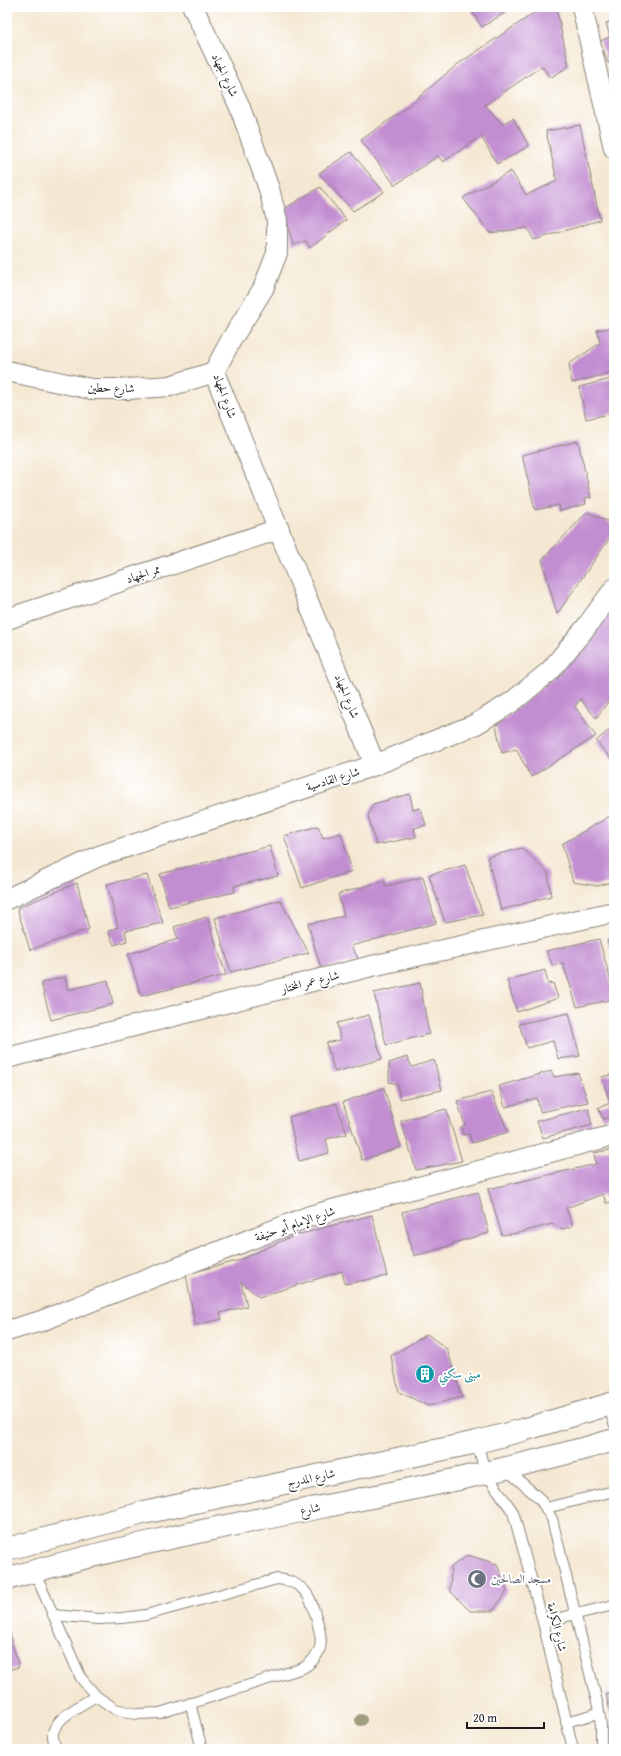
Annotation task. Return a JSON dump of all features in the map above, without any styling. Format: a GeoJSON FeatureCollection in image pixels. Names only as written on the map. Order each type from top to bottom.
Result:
{"type":"FeatureCollection","features":[{"type":"Feature","properties":{"kind":"main road","name":"شارع المدرج"},"geometry":{"type":"LineString","coordinates":[[15,1546],[143,1513],[477,1442],[612,1410]]}},
{"type":"Feature","properties":{"kind":"main road","name":"شارع"},"geometry":{"type":"LineString","coordinates":[[7,1579],[150,1542],[495,1470],[614,1440]]}},
{"type":"Feature","properties":{"kind":"main road"},"geometry":{"type":"LineString","coordinates":[[238,1493],[245,1523]]}},
{"type":"Feature","properties":{"kind":"main road"},"geometry":{"type":"LineString","coordinates":[[143,1513],[150,1542]]}},
{"type":"Feature","properties":{"kind":"main road"},"geometry":{"type":"LineString","coordinates":[[15,1546],[34,1571]]}},
{"type":"Feature","properties":{"kind":"street","name":"شارع الجهاد"},"geometry":{"type":"LineString","coordinates":[[193,7],[239,105],[270,190],[277,220],[277,253],[263,289],[231,340],[214,372],[375,766]]}},
{"type":"Feature","properties":{"kind":"street"},"geometry":{"type":"LineString","coordinates":[[582,7],[614,148]]}},
{"type":"Feature","properties":{"kind":"street","name":"شارع حطين"},"geometry":{"type":"LineString","coordinates":[[7,371],[91,389],[128,389],[170,386],[214,372]]}},
{"type":"Feature","properties":{"kind":"street","name":"ممر الجهاد"},"geometry":{"type":"LineString","coordinates":[[7,619],[279,529]]}},
{"type":"Feature","properties":{"kind":"street","name":"شارع القادسية"},"geometry":{"type":"LineString","coordinates":[[7,899],[100,856],[375,766],[476,724],[512,702],[550,671],[587,626],[614,589]]}},
{"type":"Feature","properties":{"kind":"street","name":"شارع عمر المختار"},"geometry":{"type":"LineString","coordinates":[[7,1058],[372,966],[614,912]]}},
{"type":"Feature","properties":{"kind":"street","name":"شارع الإمام أبو حنيفة"},"geometry":{"type":"LineString","coordinates":[[7,1331],[41,1321],[310,1216],[614,1135]]}},
{"type":"Feature","properties":{"kind":"lane"},"geometry":{"type":"LineString","coordinates":[[477,1442],[495,1470],[533,1492],[546,1508],[555,1530],[599,1713],[601,1725],[601,1749]]}},
{"type":"Feature","properties":{"kind":"lane","name":"شارع الكرامة"},"geometry":{"type":"LineString","coordinates":[[495,1470],[513,1512],[543,1622],[573,1749]]}},
{"type":"Feature","properties":{"kind":"lane"},"geometry":{"type":"LineString","coordinates":[[546,1508],[614,1491]]}},
{"type":"Feature","properties":{"kind":"lane"},"geometry":{"type":"LineString","coordinates":[[34,1571],[53,1615],[81,1678],[96,1696],[115,1709],[137,1714],[160,1713],[303,1668],[312,1662],[318,1654],[321,1645],[321,1634],[309,1597],[301,1587],[290,1580],[277,1579],[146,1615],[98,1619],[53,1615]]}},
{"type":"Feature","properties":{"kind":"lane"},"geometry":{"type":"LineString","coordinates":[[543,1622],[614,1605]]}},
{"type":"Feature","properties":{"kind":"lane"},"geometry":{"type":"LineString","coordinates":[[56,1749],[53,1734],[55,1726],[65,1716],[96,1696]]}},
{"type":"Feature","properties":{"kind":"lane"},"geometry":{"type":"LineString","coordinates":[[190,1703],[202,1749]]}},
{"type":"Feature","properties":{"kind":"lane"},"geometry":{"type":"LineString","coordinates":[[566,1722],[599,1713]]}},
{"type":"Feature","properties":{"kind":"building"},"geometry":{"type":"Polygon","coordinates":[[[469,7],[514,7],[482,27],[469,7]]]}},
{"type":"Feature","properties":{"kind":"building"},"geometry":{"type":"Polygon","coordinates":[[[543,7],[556,7],[569,66],[550,78],[542,66],[485,105],[502,124],[513,118],[529,146],[497,164],[481,136],[443,162],[438,156],[395,185],[361,140],[402,111],[458,64],[543,7]]]}},
{"type":"Feature","properties":{"kind":"building"},"geometry":{"type":"Polygon","coordinates":[[[614,21],[614,61],[608,63],[600,41],[610,37],[606,23],[614,21]]]}},
{"type":"Feature","properties":{"kind":"building"},"geometry":{"type":"Polygon","coordinates":[[[580,125],[600,220],[534,240],[527,228],[490,233],[463,198],[511,171],[526,195],[557,181],[546,131],[580,125]]]}},
{"type":"Feature","properties":{"kind":"building"},"geometry":{"type":"Polygon","coordinates":[[[351,152],[384,192],[353,211],[319,173],[351,152]]]}},
{"type":"Feature","properties":{"kind":"building"},"geometry":{"type":"Polygon","coordinates":[[[320,187],[346,220],[310,248],[306,241],[293,245],[284,209],[320,187]]]}},
{"type":"Feature","properties":{"kind":"building"},"geometry":{"type":"Polygon","coordinates":[[[614,327],[614,372],[572,383],[569,364],[600,343],[597,330],[614,327]]]}},
{"type":"Feature","properties":{"kind":"building"},"geometry":{"type":"Polygon","coordinates":[[[614,378],[614,413],[586,419],[579,387],[614,378]]]}},
{"type":"Feature","properties":{"kind":"building"},"geometry":{"type":"Polygon","coordinates":[[[578,441],[591,498],[585,497],[586,504],[560,511],[559,505],[535,510],[522,455],[578,441]]]}},
{"type":"Feature","properties":{"kind":"building"},"geometry":{"type":"Polygon","coordinates":[[[587,512],[614,524],[614,532],[557,614],[542,560],[587,512]]]}},
{"type":"Feature","properties":{"kind":"building"},"geometry":{"type":"Polygon","coordinates":[[[614,597],[614,694],[596,718],[580,699],[575,707],[596,736],[531,777],[516,749],[502,753],[496,726],[560,672],[614,597]]]}},
{"type":"Feature","properties":{"kind":"building"},"geometry":{"type":"Polygon","coordinates":[[[614,726],[614,757],[611,759],[596,741],[614,726]]]}},
{"type":"Feature","properties":{"kind":"building"},"geometry":{"type":"Polygon","coordinates":[[[410,794],[413,810],[420,808],[426,825],[414,828],[416,837],[376,845],[368,816],[373,804],[410,794]]]}},
{"type":"Feature","properties":{"kind":"building"},"geometry":{"type":"Polygon","coordinates":[[[610,816],[614,831],[614,881],[598,886],[573,882],[562,844],[610,816]]]}},
{"type":"Feature","properties":{"kind":"building"},"geometry":{"type":"Polygon","coordinates":[[[318,826],[323,838],[341,833],[352,871],[302,888],[284,836],[318,826]]]}},
{"type":"Feature","properties":{"kind":"building"},"geometry":{"type":"Polygon","coordinates":[[[270,846],[278,876],[234,886],[235,892],[169,907],[160,874],[270,846]]]}},
{"type":"Feature","properties":{"kind":"building"},"geometry":{"type":"Polygon","coordinates":[[[522,848],[548,873],[551,896],[501,910],[487,857],[522,848]]]}},
{"type":"Feature","properties":{"kind":"building"},"geometry":{"type":"Polygon","coordinates":[[[465,865],[483,915],[445,922],[429,875],[465,865]]]}},
{"type":"Feature","properties":{"kind":"building"},"geometry":{"type":"Polygon","coordinates":[[[147,875],[163,923],[125,931],[127,941],[114,945],[108,931],[118,927],[107,884],[147,875]]]}},
{"type":"Feature","properties":{"kind":"building"},"geometry":{"type":"Polygon","coordinates":[[[423,877],[436,923],[351,946],[359,960],[321,969],[308,924],[344,916],[338,894],[384,881],[386,886],[423,877]]]}},
{"type":"Feature","properties":{"kind":"building"},"geometry":{"type":"Polygon","coordinates":[[[77,883],[89,929],[30,950],[17,908],[77,883]]]}},
{"type":"Feature","properties":{"kind":"building"},"geometry":{"type":"Polygon","coordinates":[[[280,900],[309,953],[231,972],[215,918],[280,900]]]}},
{"type":"Feature","properties":{"kind":"building"},"geometry":{"type":"Polygon","coordinates":[[[207,917],[226,975],[141,996],[128,954],[178,939],[174,927],[207,917]]]}},
{"type":"Feature","properties":{"kind":"building"},"geometry":{"type":"Polygon","coordinates":[[[599,939],[614,992],[614,999],[577,1007],[563,963],[553,966],[546,951],[599,939]]]}},
{"type":"Feature","properties":{"kind":"building"},"geometry":{"type":"Polygon","coordinates":[[[614,939],[614,952],[612,953],[607,940],[614,939]]]}},
{"type":"Feature","properties":{"kind":"building"},"geometry":{"type":"Polygon","coordinates":[[[545,970],[548,984],[553,983],[558,998],[517,1012],[507,980],[545,970]]]}},
{"type":"Feature","properties":{"kind":"building"},"geometry":{"type":"Polygon","coordinates":[[[65,977],[68,990],[108,980],[113,1004],[51,1020],[41,983],[65,977]]]}},
{"type":"Feature","properties":{"kind":"building"},"geometry":{"type":"Polygon","coordinates":[[[420,983],[429,1034],[386,1045],[374,993],[420,983]]]}},
{"type":"Feature","properties":{"kind":"building"},"geometry":{"type":"Polygon","coordinates":[[[569,1013],[580,1056],[558,1059],[553,1041],[527,1048],[519,1024],[569,1013]]]}},
{"type":"Feature","properties":{"kind":"building"},"geometry":{"type":"Polygon","coordinates":[[[369,1015],[382,1059],[335,1072],[326,1043],[340,1040],[337,1023],[369,1015]]]}},
{"type":"Feature","properties":{"kind":"building"},"geometry":{"type":"Polygon","coordinates":[[[407,1057],[412,1067],[434,1060],[442,1090],[400,1099],[397,1084],[389,1082],[389,1063],[407,1057]]]}},
{"type":"Feature","properties":{"kind":"building"},"geometry":{"type":"Polygon","coordinates":[[[551,1071],[554,1077],[578,1073],[588,1102],[540,1112],[537,1098],[505,1107],[499,1086],[551,1071]]]}},
{"type":"Feature","properties":{"kind":"building"},"geometry":{"type":"Polygon","coordinates":[[[614,1074],[614,1116],[603,1119],[598,1108],[610,1103],[602,1077],[614,1074]]]}},
{"type":"Feature","properties":{"kind":"building"},"geometry":{"type":"Polygon","coordinates":[[[384,1088],[401,1147],[362,1160],[343,1102],[384,1088]]]}},
{"type":"Feature","properties":{"kind":"building"},"geometry":{"type":"Polygon","coordinates":[[[491,1092],[508,1132],[472,1143],[469,1134],[463,1135],[461,1127],[465,1125],[457,1101],[491,1092]]]}},
{"type":"Feature","properties":{"kind":"building"},"geometry":{"type":"Polygon","coordinates":[[[336,1103],[347,1134],[326,1139],[329,1153],[299,1161],[289,1117],[336,1103]]]}},
{"type":"Feature","properties":{"kind":"building"},"geometry":{"type":"Polygon","coordinates":[[[588,1108],[592,1125],[543,1138],[537,1121],[588,1108]]]}},
{"type":"Feature","properties":{"kind":"building"},"geometry":{"type":"Polygon","coordinates":[[[446,1109],[462,1161],[416,1170],[401,1121],[446,1109]]]}},
{"type":"Feature","properties":{"kind":"building"},"geometry":{"type":"Polygon","coordinates":[[[614,1149],[614,1202],[606,1203],[603,1194],[566,1208],[573,1226],[563,1229],[552,1224],[518,1233],[502,1235],[488,1189],[596,1164],[594,1153],[614,1149]]]}},
{"type":"Feature","properties":{"kind":"building"},"geometry":{"type":"Polygon","coordinates":[[[478,1192],[489,1233],[414,1256],[402,1212],[478,1192]]]}},
{"type":"Feature","properties":{"kind":"building"},"geometry":{"type":"Polygon","coordinates":[[[372,1215],[387,1276],[345,1284],[342,1271],[259,1297],[241,1282],[247,1306],[220,1313],[222,1319],[195,1325],[186,1274],[237,1261],[293,1236],[372,1215]]]}},
{"type":"Feature","properties":{"kind":"building","name":"مبنى سكني"},"geometry":{"type":"Polygon","coordinates":[[[427,1334],[447,1349],[462,1397],[428,1406],[399,1392],[391,1356],[427,1334]]]}},
{"type":"Feature","properties":{"kind":"building","name":"مسجد الصالحين"},"geometry":{"type":"Polygon","coordinates":[[[468,1555],[497,1564],[507,1591],[493,1611],[470,1611],[450,1591],[451,1567],[468,1555]]]}},
{"type":"Feature","properties":{"kind":"building"},"geometry":{"type":"Polygon","coordinates":[[[7,1625],[19,1667],[7,1670],[7,1625]]]}},
{"type":"Feature","properties":{"kind":"building"},"geometry":{"type":"Polygon","coordinates":[[[614,1692],[614,1726],[613,1726],[606,1694],[614,1692]]]}},
{"type":"Feature","properties":{"kind":"place","name":"مبنى سكني"},"geometry":{"type":"Point","coordinates":[425,1374]}},
{"type":"Feature","properties":{"kind":"place","name":"مسجد الصالحين"},"geometry":{"type":"Point","coordinates":[477,1579]}}]}
